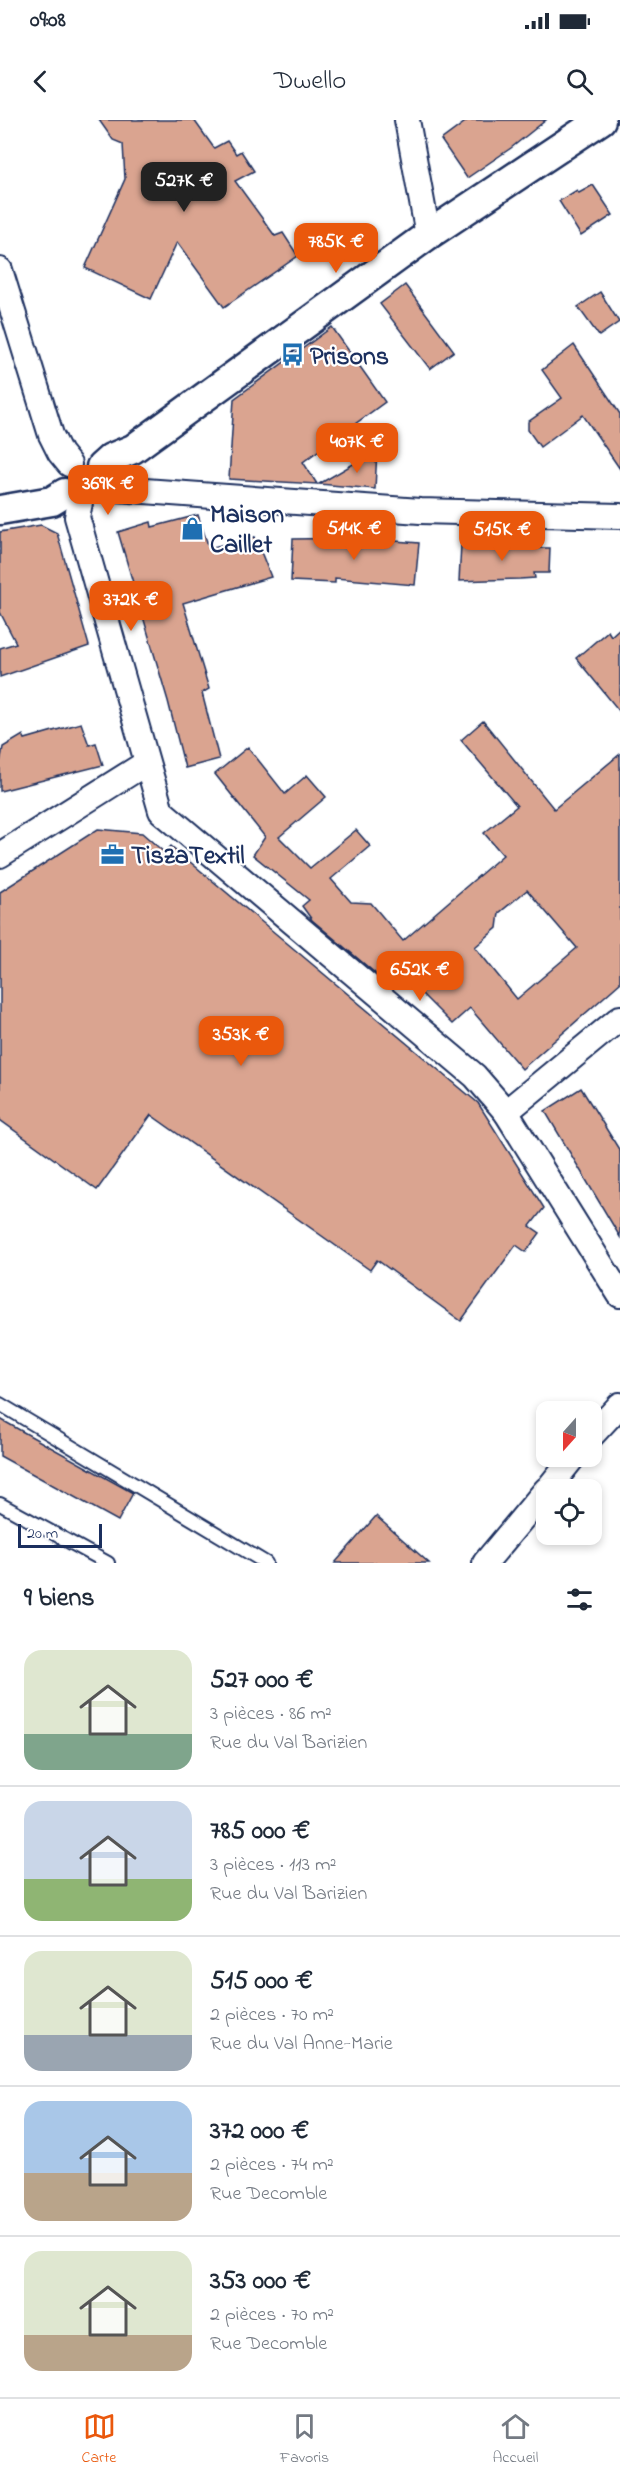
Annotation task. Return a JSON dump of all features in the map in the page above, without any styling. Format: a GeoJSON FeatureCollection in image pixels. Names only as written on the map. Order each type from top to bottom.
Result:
{"type":"FeatureCollection","features":[{"type":"Feature","properties":{"kind":"street"},"geometry":{"type":"LineString","coordinates":[[407,120],[428,236]]}},
{"type":"Feature","properties":{"kind":"street"},"geometry":{"type":"LineString","coordinates":[[0,510],[72,498],[96,500],[101,495],[103,477],[111,458],[133,449],[428,236],[601,120]]}},
{"type":"Feature","properties":{"kind":"street"},"geometry":{"type":"LineString","coordinates":[[0,270],[51,435],[60,453],[69,464]]}},
{"type":"Feature","properties":{"kind":"street"},"geometry":{"type":"LineString","coordinates":[[616,522],[420,511],[117,489],[88,460],[81,459],[69,464],[61,478],[72,498],[161,811],[475,1076],[506,1112],[620,1295]]}},
{"type":"Feature","properties":{"kind":"street"},"geometry":{"type":"LineString","coordinates":[[0,855],[146,763]]}},
{"type":"Feature","properties":{"kind":"street"},"geometry":{"type":"LineString","coordinates":[[506,1112],[620,1018]]}},
{"type":"Feature","properties":{"kind":"street"},"geometry":{"type":"LineString","coordinates":[[602,1424],[620,1405]]}},
{"type":"Feature","properties":{"kind":"street"},"geometry":{"type":"LineString","coordinates":[[555,1479],[565,1467]]}},
{"type":"Feature","properties":{"kind":"street"},"geometry":{"type":"LineString","coordinates":[[485,1563],[536,1502]]}},
{"type":"Feature","properties":{"kind":"lane"},"geometry":{"type":"LineString","coordinates":[[0,1404],[266,1563]]}},
{"type":"Feature","properties":{"kind":"lane"},"geometry":{"type":"LineString","coordinates":[[0,1504],[108,1563]]}},
{"type":"Feature","properties":{"kind":"building"},"geometry":{"type":"Polygon","coordinates":[[[99,120],[194,120],[214,148],[227,141],[236,154],[241,151],[254,171],[235,181],[275,236],[283,233],[298,256],[224,307],[177,242],[151,299],[85,268],[125,179],[123,144],[113,140],[99,120]]]}},
{"type":"Feature","properties":{"kind":"building"},"geometry":{"type":"Polygon","coordinates":[[[468,120],[546,120],[511,148],[467,178],[441,140],[468,120]]]}},
{"type":"Feature","properties":{"kind":"building"},"geometry":{"type":"Polygon","coordinates":[[[593,185],[613,215],[581,236],[559,201],[577,190],[579,193],[593,185]]]}},
{"type":"Feature","properties":{"kind":"building"},"geometry":{"type":"Polygon","coordinates":[[[405,285],[454,351],[430,369],[380,304],[405,285]]]}},
{"type":"Feature","properties":{"kind":"building"},"geometry":{"type":"Polygon","coordinates":[[[600,292],[619,322],[599,336],[578,307],[600,292]]]}},
{"type":"Feature","properties":{"kind":"building"},"geometry":{"type":"Polygon","coordinates":[[[332,327],[385,402],[303,462],[317,484],[229,479],[234,399],[332,327]]]}},
{"type":"Feature","properties":{"kind":"building"},"geometry":{"type":"Polygon","coordinates":[[[574,345],[620,414],[620,469],[583,415],[540,447],[528,430],[528,422],[562,398],[542,370],[574,345]]]}},
{"type":"Feature","properties":{"kind":"building"},"geometry":{"type":"Polygon","coordinates":[[[377,450],[375,489],[319,484],[377,450]]]}},
{"type":"Feature","properties":{"kind":"building"},"geometry":{"type":"Polygon","coordinates":[[[198,515],[209,548],[255,537],[271,577],[183,603],[209,689],[202,693],[219,759],[185,768],[168,701],[118,532],[151,522],[152,527],[198,515]]]}},
{"type":"Feature","properties":{"kind":"building"},"geometry":{"type":"Polygon","coordinates":[[[41,525],[57,533],[89,646],[0,677],[0,648],[16,643],[0,612],[0,532],[41,525]]]}},
{"type":"Feature","properties":{"kind":"building"},"geometry":{"type":"Polygon","coordinates":[[[358,538],[419,543],[415,585],[335,578],[335,583],[291,581],[293,539],[358,538]]]}},
{"type":"Feature","properties":{"kind":"building"},"geometry":{"type":"Polygon","coordinates":[[[461,545],[519,545],[519,548],[550,548],[549,573],[534,573],[535,578],[459,581],[461,545]]]}},
{"type":"Feature","properties":{"kind":"building"},"geometry":{"type":"Polygon","coordinates":[[[620,628],[620,712],[576,658],[608,631],[611,636],[620,628]]]}},
{"type":"Feature","properties":{"kind":"building"},"geometry":{"type":"Polygon","coordinates":[[[483,721],[554,809],[620,754],[620,983],[522,1069],[470,1008],[452,1024],[400,972],[387,983],[312,920],[302,906],[309,900],[253,855],[265,837],[215,774],[248,747],[285,794],[307,775],[326,797],[279,837],[310,868],[356,830],[370,846],[331,879],[351,902],[371,903],[403,941],[503,855],[484,833],[517,806],[461,740],[483,721]],[[527,890],[499,913],[497,928],[475,947],[517,999],[577,948],[527,890]]]}},
{"type":"Feature","properties":{"kind":"building"},"geometry":{"type":"Polygon","coordinates":[[[81,723],[89,745],[96,743],[103,765],[0,791],[0,763],[3,747],[23,735],[25,739],[81,723]]]}},
{"type":"Feature","properties":{"kind":"building"},"geometry":{"type":"Polygon","coordinates":[[[98,829],[142,833],[165,853],[171,846],[478,1103],[544,1208],[530,1226],[540,1233],[526,1252],[516,1245],[461,1321],[377,1260],[370,1270],[151,1115],[97,1190],[0,1120],[0,892],[98,829]]]}},
{"type":"Feature","properties":{"kind":"building"},"geometry":{"type":"Polygon","coordinates":[[[581,1088],[620,1151],[620,1237],[545,1111],[581,1088]]]}},
{"type":"Feature","properties":{"kind":"building"},"geometry":{"type":"Polygon","coordinates":[[[0,1419],[133,1493],[118,1521],[0,1456],[0,1419]]]}},
{"type":"Feature","properties":{"kind":"building"},"geometry":{"type":"Polygon","coordinates":[[[376,1516],[429,1563],[335,1563],[376,1516]]]}},
{"type":"Feature","properties":{"kind":"place","name":"Prisons"},"geometry":{"type":"Point","coordinates":[292,355]}},
{"type":"Feature","properties":{"kind":"place","name":"Maison Caillet"},"geometry":{"type":"Point","coordinates":[192,528]}},
{"type":"Feature","properties":{"kind":"place","name":"TiszaTextil"},"geometry":{"type":"Point","coordinates":[113,854]}}]}
